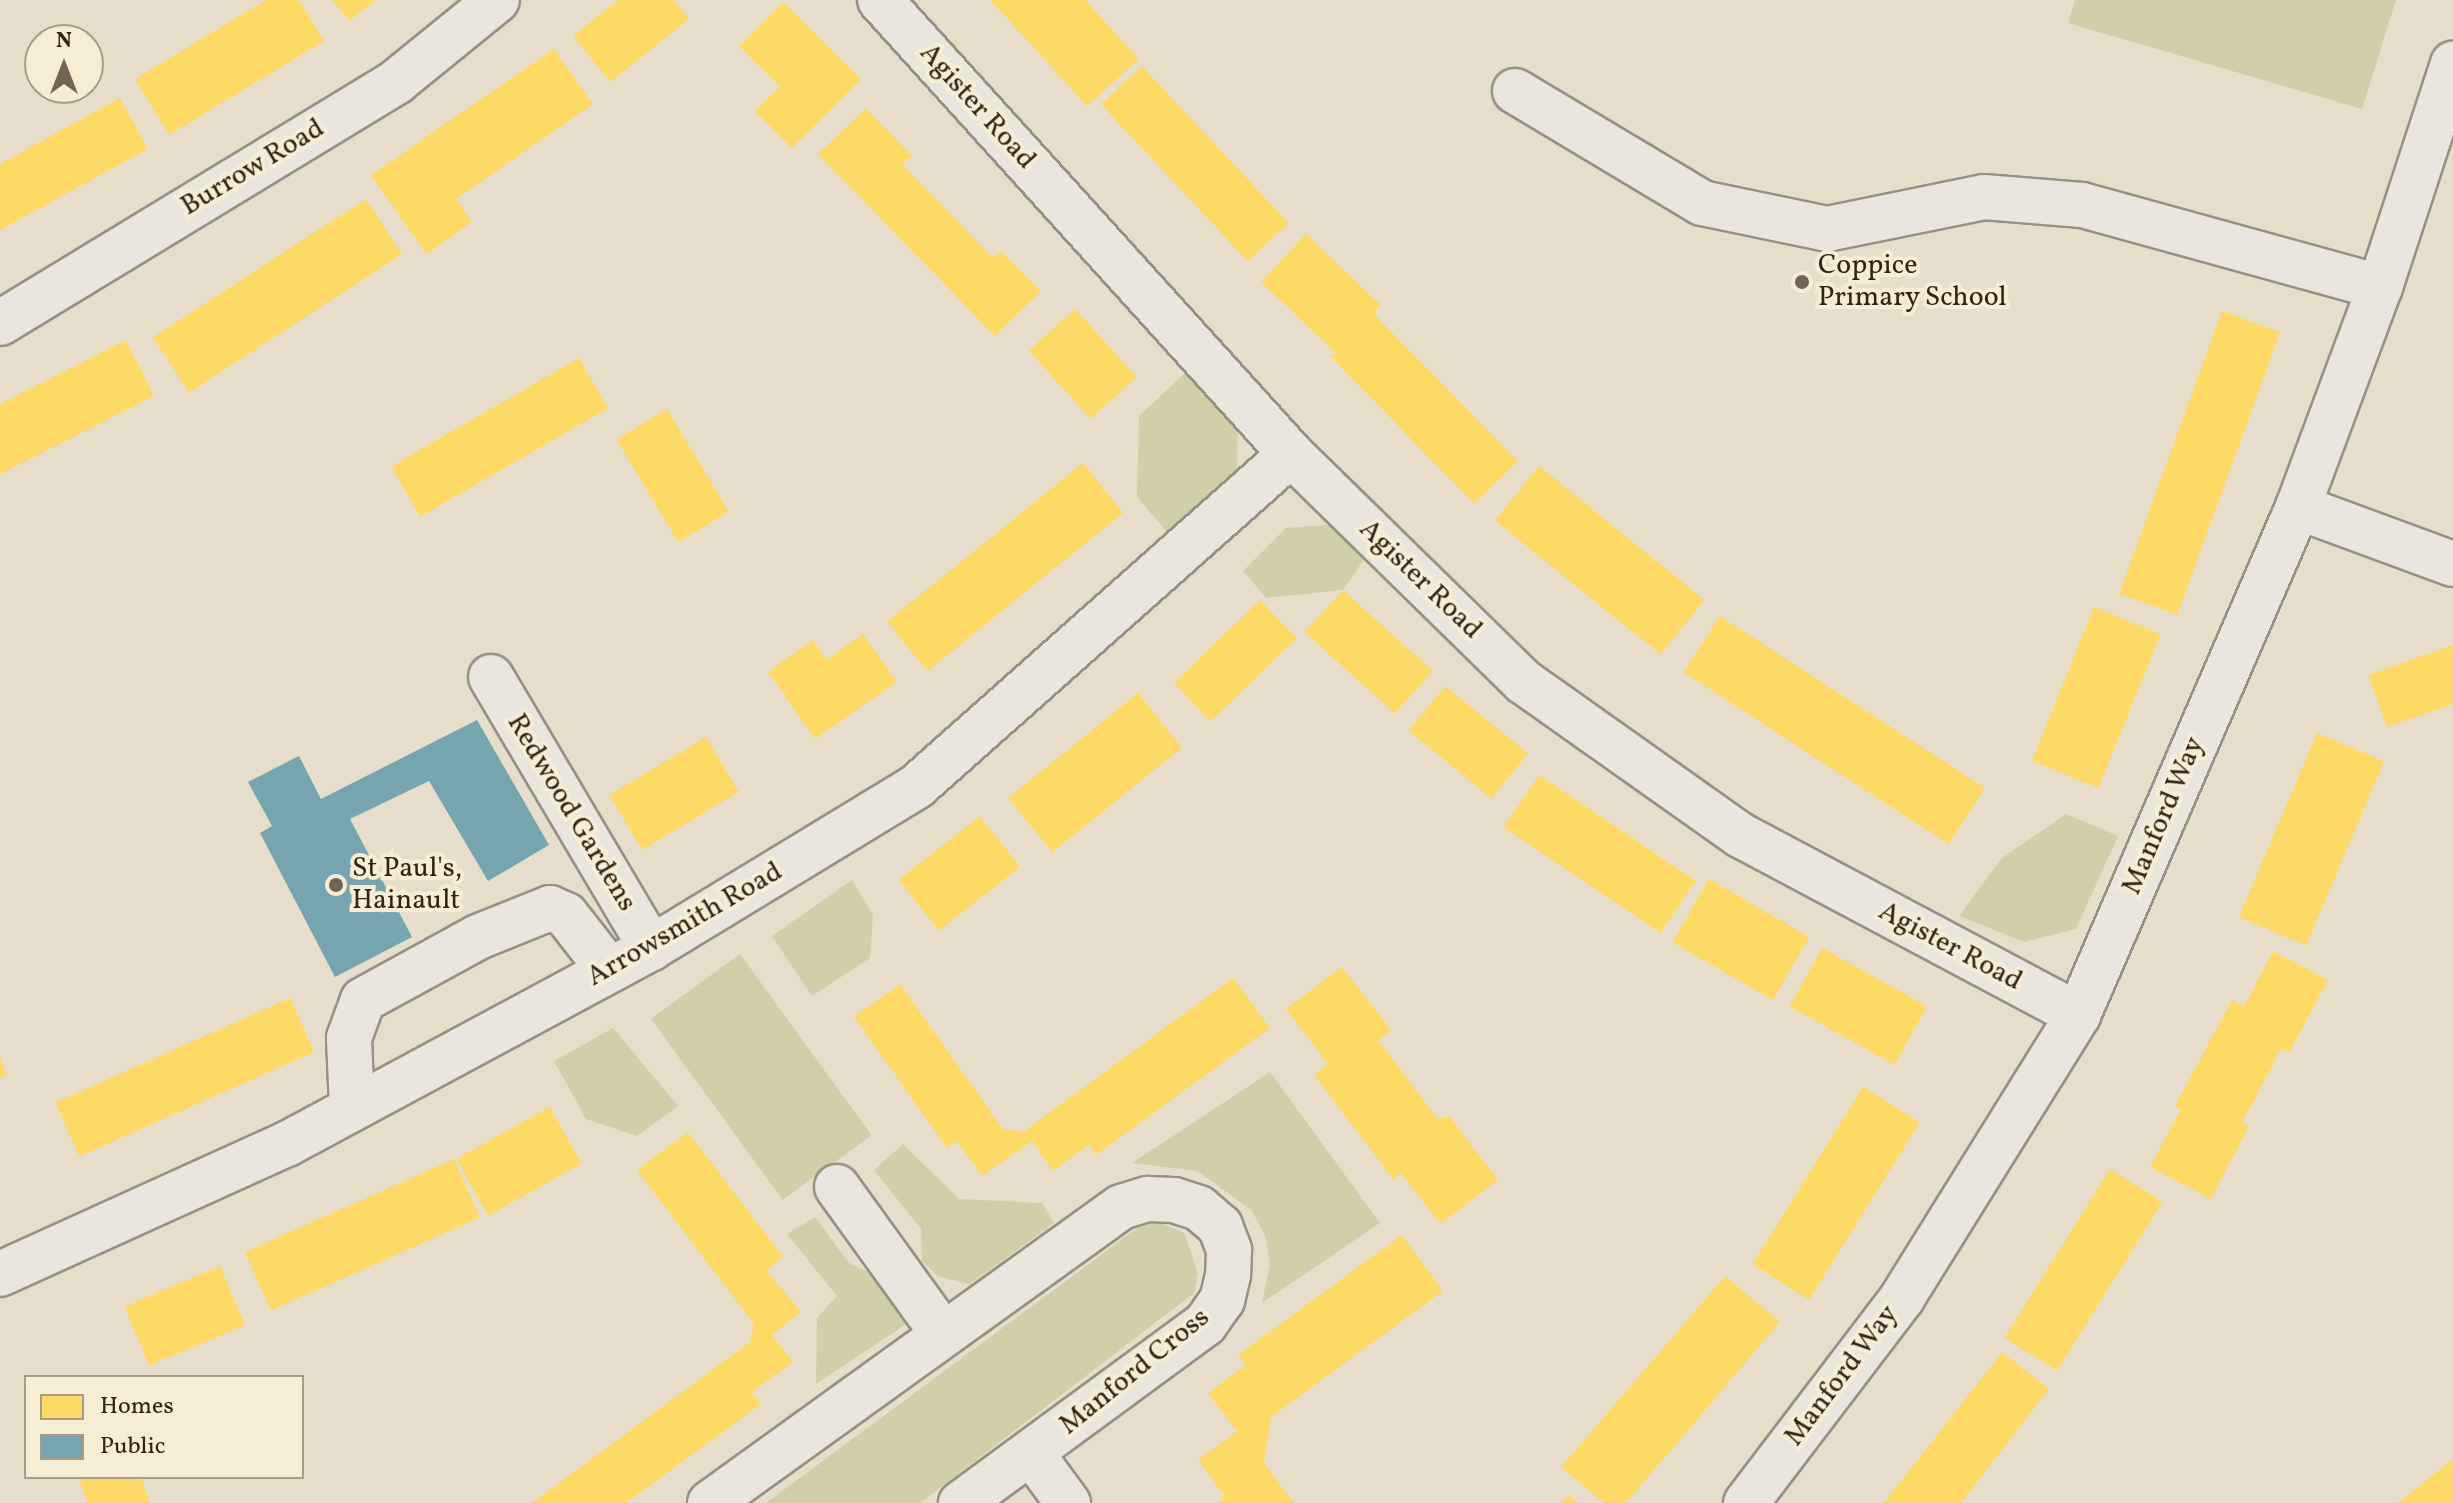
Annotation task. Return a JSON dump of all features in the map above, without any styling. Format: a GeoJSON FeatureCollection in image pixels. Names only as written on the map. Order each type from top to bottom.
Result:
{"type":"FeatureCollection","features":[{"type":"Feature","properties":{"kind":"street","name":"Burrow Road"},"geometry":{"type":"LineString","coordinates":[[0,323],[396,82],[497,0]]}},
{"type":"Feature","properties":{"kind":"street","name":"Agister Road"},"geometry":{"type":"LineString","coordinates":[[880,0],[1291,454],[1524,682],[1740,835],[2078,1015]]}},
{"type":"Feature","properties":{"kind":"street","name":"Manford Way"},"geometry":{"type":"LineString","coordinates":[[1746,1503],[1902,1298],[2078,1015],[2298,507],[2380,287],[2453,64]]}},
{"type":"Feature","properties":{"kind":"street"},"geometry":{"type":"LineString","coordinates":[[1515,91],[1702,203],[1827,229],[1984,197],[2082,205],[2380,287]]}},
{"type":"Feature","properties":{"kind":"street","name":"Arrowsmith Road"},"geometry":{"type":"LineString","coordinates":[[0,1274],[287,1144],[651,948],[917,786],[1291,454]]}},
{"type":"Feature","properties":{"kind":"street"},"geometry":{"type":"LineString","coordinates":[[2298,507],[2453,564]]}},
{"type":"Feature","properties":{"kind":"street","name":"Redwood Gardens"},"geometry":{"type":"LineString","coordinates":[[491,677],[651,948]]}},
{"type":"Feature","properties":{"kind":"street"},"geometry":{"type":"LineString","coordinates":[[352,1108],[349,1038],[363,1000],[478,937],[550,908],[566,915],[609,970]]}},
{"type":"Feature","properties":{"kind":"street"},"geometry":{"type":"LineString","coordinates":[[837,1187],[943,1334]]}},
{"type":"Feature","properties":{"kind":"street","name":"Manford Cross"},"geometry":{"type":"LineString","coordinates":[[710,1503],[1121,1207],[1148,1199],[1174,1200],[1199,1208],[1220,1226],[1229,1250],[1228,1275],[1222,1300],[1205,1324],[1032,1454],[961,1503]]}},
{"type":"Feature","properties":{"kind":"street","name":"Manford Cross"},"geometry":{"type":"LineString","coordinates":[[1032,1454],[1068,1503]]}},
{"type":"Feature","properties":{"kind":"shaded area"},"geometry":{"type":"Polygon","coordinates":[[[2075,0],[2396,0],[2362,109],[2068,23],[2075,0]]]}},
{"type":"Feature","properties":{"kind":"shaded area"},"geometry":{"type":"Polygon","coordinates":[[[1186,372],[1238,423],[1237,471],[1167,532],[1137,497],[1139,416],[1186,372]]]}},
{"type":"Feature","properties":{"kind":"shaded area"},"geometry":{"type":"Polygon","coordinates":[[[1328,525],[1365,558],[1343,590],[1266,598],[1243,571],[1286,528],[1328,525]]]}},
{"type":"Feature","properties":{"kind":"shaded area"},"geometry":{"type":"Polygon","coordinates":[[[2066,814],[2118,836],[2076,929],[2024,942],[1959,916],[2002,858],[2066,814]]]}},
{"type":"Feature","properties":{"kind":"shaded area"},"geometry":{"type":"Polygon","coordinates":[[[852,880],[873,915],[870,958],[812,996],[772,936],[852,880]]]}},
{"type":"Feature","properties":{"kind":"shaded area"},"geometry":{"type":"Polygon","coordinates":[[[740,954],[872,1135],[783,1200],[651,1019],[740,954]]]}},
{"type":"Feature","properties":{"kind":"shaded area"},"geometry":{"type":"Polygon","coordinates":[[[613,1028],[678,1106],[637,1136],[586,1119],[554,1061],[613,1028]]]}},
{"type":"Feature","properties":{"kind":"shaded area"},"geometry":{"type":"Polygon","coordinates":[[[1270,1072],[1380,1223],[1262,1303],[1270,1264],[1266,1238],[1252,1211],[1198,1171],[1132,1163],[1270,1072]]]}},
{"type":"Feature","properties":{"kind":"shaded area"},"geometry":{"type":"Polygon","coordinates":[[[903,1144],[959,1199],[1042,1203],[1054,1223],[970,1284],[939,1277],[922,1261],[921,1229],[874,1170],[903,1144]]]}},
{"type":"Feature","properties":{"kind":"shaded area"},"geometry":{"type":"Polygon","coordinates":[[[815,1217],[849,1263],[879,1277],[905,1315],[905,1325],[816,1384],[817,1318],[837,1296],[787,1234],[815,1217]]]}},
{"type":"Feature","properties":{"kind":"shaded area"},"geometry":{"type":"Polygon","coordinates":[[[1151,1218],[1184,1233],[1198,1273],[1194,1293],[920,1503],[766,1503],[1151,1218]]]}},
{"type":"Feature","properties":{"kind":"building: Homes"},"geometry":{"type":"Polygon","coordinates":[[[266,0],[299,0],[324,41],[169,135],[135,79],[266,0]]]}},
{"type":"Feature","properties":{"kind":"building: Homes"},"geometry":{"type":"Polygon","coordinates":[[[332,0],[376,0],[349,21],[332,0]]]}},
{"type":"Feature","properties":{"kind":"building: Homes"},"geometry":{"type":"Polygon","coordinates":[[[618,0],[674,0],[689,19],[610,82],[573,36],[618,0]]]}},
{"type":"Feature","properties":{"kind":"building: Homes"},"geometry":{"type":"Polygon","coordinates":[[[990,0],[1085,0],[1139,59],[1087,106],[990,0]]]}},
{"type":"Feature","properties":{"kind":"building: Homes"},"geometry":{"type":"Polygon","coordinates":[[[783,2],[861,79],[792,148],[755,111],[780,86],[739,46],[783,2]]]}},
{"type":"Feature","properties":{"kind":"building: Homes"},"geometry":{"type":"Polygon","coordinates":[[[554,49],[593,104],[456,199],[472,222],[426,254],[371,175],[554,49]]]}},
{"type":"Feature","properties":{"kind":"building: Homes"},"geometry":{"type":"Polygon","coordinates":[[[1142,66],[1289,223],[1248,261],[1101,104],[1142,66]]]}},
{"type":"Feature","properties":{"kind":"building: Homes"},"geometry":{"type":"Polygon","coordinates":[[[120,98],[148,149],[0,230],[0,164],[120,98]]]}},
{"type":"Feature","properties":{"kind":"building: Homes"},"geometry":{"type":"Polygon","coordinates":[[[866,108],[912,156],[902,164],[992,257],[1002,252],[1041,291],[995,336],[818,154],[866,108]]]}},
{"type":"Feature","properties":{"kind":"building: Homes"},"geometry":{"type":"Polygon","coordinates":[[[366,199],[402,254],[189,393],[153,337],[366,199]]]}},
{"type":"Feature","properties":{"kind":"building: Homes"},"geometry":{"type":"Polygon","coordinates":[[[1306,234],[1381,305],[1374,314],[1518,461],[1474,504],[1330,356],[1336,353],[1261,282],[1306,234]]]}},
{"type":"Feature","properties":{"kind":"building: Homes"},"geometry":{"type":"Polygon","coordinates":[[[1075,309],[1137,377],[1090,419],[1029,350],[1075,309]]]}},
{"type":"Feature","properties":{"kind":"building: Homes"},"geometry":{"type":"Polygon","coordinates":[[[2222,311],[2280,332],[2177,615],[2119,594],[2222,311]]]}},
{"type":"Feature","properties":{"kind":"building: Homes"},"geometry":{"type":"Polygon","coordinates":[[[126,340],[154,396],[0,474],[0,404],[126,340]]]}},
{"type":"Feature","properties":{"kind":"building: Homes"},"geometry":{"type":"Polygon","coordinates":[[[579,358],[608,408],[420,517],[391,467],[579,358]]]}},
{"type":"Feature","properties":{"kind":"building: Homes"},"geometry":{"type":"Polygon","coordinates":[[[667,409],[729,512],[678,542],[616,439],[667,409]]]}},
{"type":"Feature","properties":{"kind":"building: Homes"},"geometry":{"type":"Polygon","coordinates":[[[1083,463],[1123,513],[927,671],[887,622],[1083,463]]]}},
{"type":"Feature","properties":{"kind":"building: Homes"},"geometry":{"type":"Polygon","coordinates":[[[1539,466],[1705,600],[1660,654],[1495,520],[1539,466]]]}},
{"type":"Feature","properties":{"kind":"building: Homes"},"geometry":{"type":"Polygon","coordinates":[[[1343,590],[1433,671],[1395,713],[1305,632],[1343,590]]]}},
{"type":"Feature","properties":{"kind":"building: Homes"},"geometry":{"type":"Polygon","coordinates":[[[1260,600],[1297,638],[1210,721],[1174,683],[1260,600]]]}},
{"type":"Feature","properties":{"kind":"building: Homes"},"geometry":{"type":"Polygon","coordinates":[[[2094,607],[2161,634],[2099,788],[2032,761],[2094,607]]]}},
{"type":"Feature","properties":{"kind":"building: Homes"},"geometry":{"type":"Polygon","coordinates":[[[1720,616],[1985,788],[1949,844],[1684,672],[1720,616]]]}},
{"type":"Feature","properties":{"kind":"building: Homes"},"geometry":{"type":"Polygon","coordinates":[[[863,634],[897,682],[815,739],[768,672],[813,640],[826,660],[863,634]]]}},
{"type":"Feature","properties":{"kind":"building: Homes"},"geometry":{"type":"Polygon","coordinates":[[[2453,645],[2453,704],[2387,727],[2368,675],[2453,645]]]}},
{"type":"Feature","properties":{"kind":"building: Homes"},"geometry":{"type":"Polygon","coordinates":[[[1445,686],[1528,753],[1492,798],[1408,731],[1445,686]]]}},
{"type":"Feature","properties":{"kind":"building: Homes"},"geometry":{"type":"Polygon","coordinates":[[[1138,693],[1182,747],[1052,852],[1008,798],[1138,693]]]}},
{"type":"Feature","properties":{"kind":"building: Homes"},"geometry":{"type":"Polygon","coordinates":[[[2317,733],[2384,762],[2306,946],[2239,917],[2317,733]]]}},
{"type":"Feature","properties":{"kind":"building: Homes"},"geometry":{"type":"Polygon","coordinates":[[[706,737],[739,792],[642,850],[609,795],[706,737]]]}},
{"type":"Feature","properties":{"kind":"building: Homes"},"geometry":{"type":"Polygon","coordinates":[[[1539,775],[1696,881],[1660,933],[1504,827],[1539,775]]]}},
{"type":"Feature","properties":{"kind":"building: Homes"},"geometry":{"type":"Polygon","coordinates":[[[980,816],[1020,867],[939,931],[899,879],[980,816]]]}},
{"type":"Feature","properties":{"kind":"building: Homes"},"geometry":{"type":"Polygon","coordinates":[[[1709,879],[1809,937],[1773,1000],[1672,942],[1709,879]]]}},
{"type":"Feature","properties":{"kind":"building: Homes"},"geometry":{"type":"Polygon","coordinates":[[[1822,948],[1927,1006],[1894,1065],[1790,1007],[1822,948]]]}},
{"type":"Feature","properties":{"kind":"building: Homes"},"geometry":{"type":"Polygon","coordinates":[[[2273,951],[2328,980],[2289,1053],[2281,1049],[2242,1123],[2249,1126],[2211,1199],[2150,1167],[2181,1109],[2175,1106],[2232,1000],[2244,1006],[2273,951]]]}},
{"type":"Feature","properties":{"kind":"building: Homes"},"geometry":{"type":"Polygon","coordinates":[[[1342,967],[1391,1030],[1378,1040],[1438,1119],[1449,1116],[1498,1180],[1440,1224],[1401,1173],[1393,1179],[1314,1075],[1328,1064],[1286,1009],[1342,967]]]}},
{"type":"Feature","properties":{"kind":"building: Homes"},"geometry":{"type":"Polygon","coordinates":[[[1233,978],[1270,1028],[1096,1155],[1089,1145],[1053,1171],[1032,1141],[982,1176],[957,1141],[947,1148],[854,1017],[900,984],[1003,1129],[1023,1132],[1233,978]]]}},
{"type":"Feature","properties":{"kind":"building: Homes"},"geometry":{"type":"Polygon","coordinates":[[[290,998],[314,1052],[79,1156],[55,1103],[290,998]]]}},
{"type":"Feature","properties":{"kind":"building: Homes"},"geometry":{"type":"Polygon","coordinates":[[[0,1057],[7,1075],[0,1077],[0,1057]]]}},
{"type":"Feature","properties":{"kind":"building: Homes"},"geometry":{"type":"Polygon","coordinates":[[[1863,1087],[1920,1123],[1809,1300],[1752,1264],[1863,1087]]]}},
{"type":"Feature","properties":{"kind":"building: Homes"},"geometry":{"type":"Polygon","coordinates":[[[550,1107],[582,1164],[488,1216],[456,1159],[550,1107]]]}},
{"type":"Feature","properties":{"kind":"building: Homes"},"geometry":{"type":"Polygon","coordinates":[[[688,1132],[783,1257],[766,1270],[801,1312],[772,1335],[793,1362],[752,1392],[761,1404],[626,1503],[532,1503],[750,1342],[754,1324],[637,1170],[688,1132]]]}},
{"type":"Feature","properties":{"kind":"building: Homes"},"geometry":{"type":"Polygon","coordinates":[[[454,1159],[480,1217],[271,1311],[245,1252],[454,1159]]]}},
{"type":"Feature","properties":{"kind":"building: Homes"},"geometry":{"type":"Polygon","coordinates":[[[2110,1169],[2163,1202],[2057,1371],[2005,1338],[2110,1169]]]}},
{"type":"Feature","properties":{"kind":"building: Homes"},"geometry":{"type":"Polygon","coordinates":[[[1402,1235],[1443,1291],[1271,1417],[1264,1463],[1294,1503],[1219,1503],[1224,1495],[1198,1460],[1237,1431],[1208,1393],[1246,1365],[1238,1355],[1402,1235]]]}},
{"type":"Feature","properties":{"kind":"building: Homes"},"geometry":{"type":"Polygon","coordinates":[[[220,1266],[245,1325],[149,1366],[124,1307],[220,1266]]]}},
{"type":"Feature","properties":{"kind":"building: Homes"},"geometry":{"type":"Polygon","coordinates":[[[1725,1276],[1780,1322],[1626,1503],[1604,1503],[1561,1467],[1725,1276]]]}},
{"type":"Feature","properties":{"kind":"building: Homes"},"geometry":{"type":"Polygon","coordinates":[[[2002,1352],[2049,1389],[1961,1503],[1884,1503],[2002,1352]]]}},
{"type":"Feature","properties":{"kind":"building: Homes"},"geometry":{"type":"Polygon","coordinates":[[[2453,1459],[2453,1503],[2398,1503],[2453,1459]]]}},
{"type":"Feature","properties":{"kind":"building: Homes"},"geometry":{"type":"Polygon","coordinates":[[[79,1479],[142,1479],[150,1503],[88,1503],[79,1479]]]}},
{"type":"Feature","properties":{"kind":"building: Homes"},"geometry":{"type":"Polygon","coordinates":[[[1569,1495],[1578,1503],[1561,1503],[1569,1495]]]}},
{"type":"Feature","properties":{"kind":"building: Public"},"geometry":{"type":"Polygon","coordinates":[[[477,720],[549,845],[488,881],[429,781],[350,819],[412,937],[335,977],[260,833],[272,826],[248,782],[299,756],[321,799],[477,720]]]}},
{"type":"Feature","properties":{"kind":"place","name":"Coppice Primary School"},"geometry":{"type":"Point","coordinates":[1802,282]}},
{"type":"Feature","properties":{"kind":"place","name":"St Paul's, Hainault"},"geometry":{"type":"Point","coordinates":[336,885]}}]}
